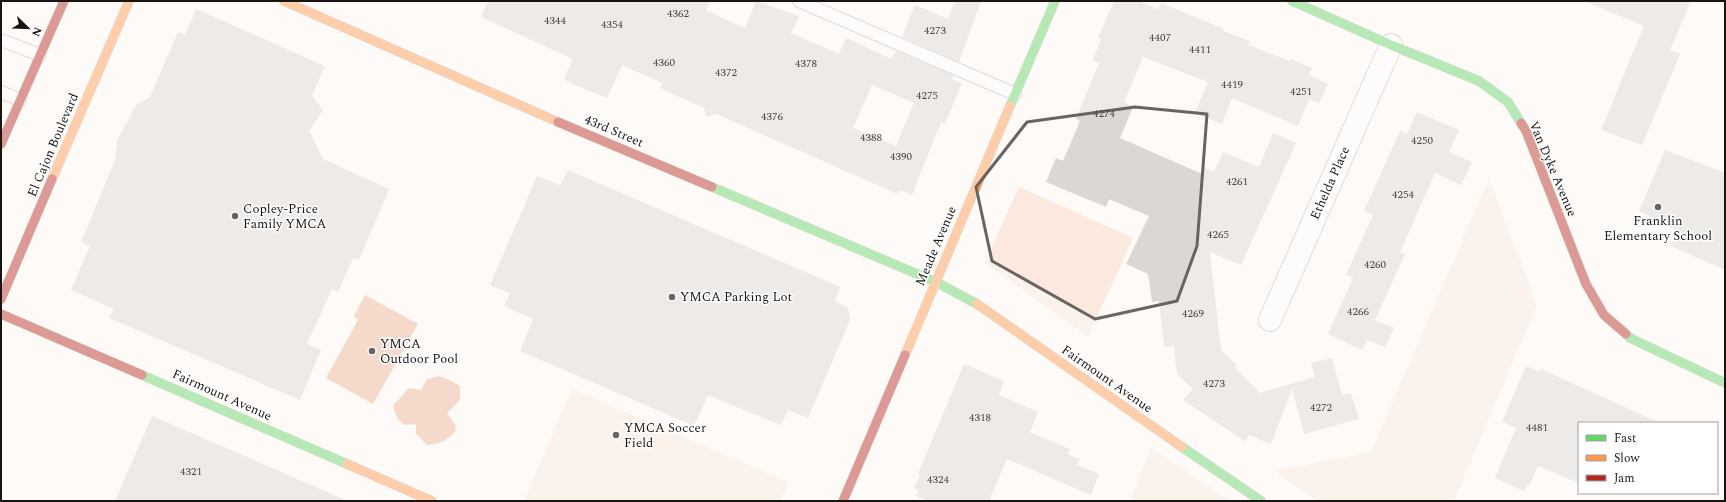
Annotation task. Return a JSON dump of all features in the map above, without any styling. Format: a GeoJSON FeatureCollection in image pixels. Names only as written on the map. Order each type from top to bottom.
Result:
{"type":"FeatureCollection","features":[{"type":"Feature","properties":{"kind":"main road"},"geometry":{"type":"LineString","coordinates":[[1,144],[64,1]]}},
{"type":"Feature","properties":{"kind":"main road","name":"El Cajon Boulevard"},"geometry":{"type":"LineString","coordinates":[[1,299],[129,1]]}},
{"type":"Feature","properties":{"kind":"main road","name":"43rd Street"},"geometry":{"type":"LineString","coordinates":[[284,1],[538,113],[936,282]]}},
{"type":"Feature","properties":{"kind":"main road","name":"Meade Avenue"},"geometry":{"type":"LineString","coordinates":[[843,501],[1055,1]]}},
{"type":"Feature","properties":{"kind":"main road","name":"Van Dyke Avenue"},"geometry":{"type":"LineString","coordinates":[[1292,1],[1391,45],[1479,81],[1508,102],[1526,131],[1586,284],[1604,315],[1630,338],[1725,383]]}},
{"type":"Feature","properties":{"kind":"main road","name":"Fairmount Avenue"},"geometry":{"type":"LineString","coordinates":[[936,282],[980,306],[1119,404],[1261,501]]}},
{"type":"Feature","properties":{"kind":"main road","name":"Fairmount Avenue"},"geometry":{"type":"LineString","coordinates":[[1,314],[432,501]]}},
{"type":"Feature","properties":{"kind":"street","name":"Ethelda Place"},"geometry":{"type":"LineString","coordinates":[[1270,320],[1391,45]]}},
{"type":"Feature","properties":{"kind":"lane"},"geometry":{"type":"LineString","coordinates":[[799,1],[1015,94]]}},
{"type":"Feature","properties":{"kind":"lane"},"geometry":{"type":"LineString","coordinates":[[1,40],[40,56]]}},
{"type":"Feature","properties":{"kind":"lane"},"geometry":{"type":"LineString","coordinates":[[1,92],[20,100]]}},
{"type":"Feature","properties":{"kind":"highlighted area"},"geometry":{"type":"Polygon","coordinates":[[[1135,107],[1207,114],[1197,246],[1177,301],[1095,319],[992,261],[976,187],[1027,122],[1135,107]]]}},
{"type":"Feature","properties":{"kind":"shaded area"},"geometry":{"type":"Polygon","coordinates":[[[1489,179],[1537,305],[1454,501],[1317,501],[1274,471],[1371,452],[1489,179]]]}},
{"type":"Feature","properties":{"kind":"shaded area"},"geometry":{"type":"Polygon","coordinates":[[[1019,187],[1133,238],[1088,337],[985,263],[1019,187]]]}},
{"type":"Feature","properties":{"kind":"shaded area","name":"YMCA Outdoor Pool"},"geometry":{"type":"Polygon","coordinates":[[[365,295],[418,324],[373,404],[326,378],[358,320],[354,316],[365,295]]]}},
{"type":"Feature","properties":{"kind":"shaded area"},"geometry":{"type":"Polygon","coordinates":[[[439,376],[460,386],[460,400],[447,413],[456,426],[455,432],[443,441],[436,444],[427,445],[416,434],[416,424],[404,425],[397,418],[393,406],[409,388],[421,390],[427,379],[439,376]]]}},
{"type":"Feature","properties":{"kind":"shaded area","name":"YMCA Soccer Field"},"geometry":{"type":"Polygon","coordinates":[[[572,389],[788,482],[780,501],[531,501],[525,498],[572,389]]]}},
{"type":"Feature","properties":{"kind":"shaded area"},"geometry":{"type":"Polygon","coordinates":[[[1151,448],[1230,501],[1130,501],[1151,448]]]}},
{"type":"Feature","properties":{"kind":"building"},"geometry":{"type":"Polygon","coordinates":[[[488,1],[710,1],[706,10],[745,28],[756,1],[799,16],[791,33],[839,54],[846,38],[891,59],[896,51],[953,75],[952,79],[962,83],[945,124],[941,122],[912,195],[900,190],[898,194],[716,114],[706,117],[704,108],[660,88],[663,83],[622,65],[607,98],[575,85],[564,79],[573,59],[481,17],[488,1]],[[872,85],[853,128],[896,146],[914,103],[872,85]]]}},
{"type":"Feature","properties":{"kind":"building"},"geometry":{"type":"Polygon","coordinates":[[[955,1],[981,1],[959,62],[902,37],[915,5],[948,19],[955,1]]]}},
{"type":"Feature","properties":{"kind":"building"},"geometry":{"type":"Polygon","coordinates":[[[1114,1],[1138,1],[1158,9],[1161,3],[1224,29],[1223,31],[1250,41],[1248,45],[1290,61],[1291,59],[1312,68],[1309,75],[1328,84],[1319,103],[1309,99],[1298,126],[1232,98],[1222,124],[1195,113],[1208,82],[1143,57],[1124,102],[1133,107],[1120,138],[1202,174],[1204,168],[1214,172],[1223,152],[1259,167],[1273,133],[1296,143],[1241,265],[1210,252],[1221,350],[1237,365],[1235,367],[1260,393],[1315,377],[1311,363],[1332,358],[1342,395],[1351,393],[1359,419],[1304,434],[1292,389],[1271,444],[1249,435],[1246,442],[1183,400],[1193,389],[1177,374],[1174,346],[1164,347],[1159,301],[1152,302],[1148,274],[1126,264],[1149,216],[1109,199],[1106,207],[1046,182],[1056,158],[1063,161],[1080,121],[1076,119],[1099,63],[1093,60],[1101,39],[1098,38],[1114,1]]]}},
{"type":"Feature","properties":{"kind":"building"},"geometry":{"type":"Polygon","coordinates":[[[1584,1],[1691,1],[1670,50],[1680,54],[1642,145],[1601,130],[1644,26],[1584,1]]]}},
{"type":"Feature","properties":{"kind":"building","name":"Copley-Price Family YMCA"},"geometry":{"type":"Polygon","coordinates":[[[196,9],[325,66],[312,96],[323,110],[309,131],[323,159],[389,189],[359,260],[353,258],[338,292],[332,289],[307,344],[321,350],[300,400],[109,318],[114,309],[71,290],[90,246],[81,242],[115,160],[117,141],[136,105],[150,97],[178,32],[185,35],[196,9]]]}},
{"type":"Feature","properties":{"kind":"building"},"geometry":{"type":"Polygon","coordinates":[[[1417,112],[1459,130],[1449,152],[1472,162],[1461,185],[1435,173],[1400,252],[1405,254],[1375,320],[1394,328],[1385,347],[1367,340],[1362,350],[1328,334],[1353,278],[1346,275],[1373,215],[1364,211],[1400,131],[1407,134],[1417,112]]]}},
{"type":"Feature","properties":{"kind":"building"},"geometry":{"type":"Polygon","coordinates":[[[1665,150],[1725,173],[1725,270],[1671,246],[1678,230],[1639,211],[1665,150]]]}},
{"type":"Feature","properties":{"kind":"building","name":"YMCA Parking Lot"},"geometry":{"type":"Polygon","coordinates":[[[568,170],[840,287],[835,301],[848,308],[850,320],[808,418],[788,410],[781,425],[708,395],[694,426],[520,351],[533,319],[504,306],[510,293],[490,285],[537,176],[560,185],[568,170]]]}},
{"type":"Feature","properties":{"kind":"building"},"geometry":{"type":"Polygon","coordinates":[[[964,364],[1004,381],[999,395],[1038,412],[1030,432],[1070,449],[1067,454],[1080,459],[1077,465],[1099,474],[1091,495],[1007,459],[989,501],[927,501],[916,496],[919,490],[914,488],[920,475],[918,474],[964,364]]]}},
{"type":"Feature","properties":{"kind":"building"},"geometry":{"type":"Polygon","coordinates":[[[1526,366],[1540,372],[1541,369],[1658,422],[1578,422],[1578,483],[1538,466],[1529,486],[1527,485],[1524,491],[1495,478],[1516,428],[1502,422],[1526,366]]]}},
{"type":"Feature","properties":{"kind":"building"},"geometry":{"type":"Polygon","coordinates":[[[152,416],[348,501],[115,501],[152,416]]]}},
{"type":"Feature","properties":{"kind":"traffic: fast"},"geometry":{"type":"LineString","coordinates":[[1010,106],[1055,1]]}},
{"type":"Feature","properties":{"kind":"traffic: fast"},"geometry":{"type":"LineString","coordinates":[[1292,1],[1391,45],[1479,81],[1508,102],[1521,123]]}},
{"type":"Feature","properties":{"kind":"traffic: fast"},"geometry":{"type":"LineString","coordinates":[[712,187],[936,282],[977,304]]}},
{"type":"Feature","properties":{"kind":"traffic: fast"},"geometry":{"type":"LineString","coordinates":[[1626,334],[1630,338],[1725,383]]}},
{"type":"Feature","properties":{"kind":"traffic: fast"},"geometry":{"type":"LineString","coordinates":[[142,375],[347,464]]}},
{"type":"Feature","properties":{"kind":"traffic: fast"},"geometry":{"type":"LineString","coordinates":[[1182,447],[1261,501]]}},
{"type":"Feature","properties":{"kind":"traffic: slow"},"geometry":{"type":"LineString","coordinates":[[52,179],[129,1]]}},
{"type":"Feature","properties":{"kind":"traffic: slow"},"geometry":{"type":"LineString","coordinates":[[284,1],[558,122]]}},
{"type":"Feature","properties":{"kind":"traffic: slow"},"geometry":{"type":"LineString","coordinates":[[905,355],[1010,106]]}},
{"type":"Feature","properties":{"kind":"traffic: slow"},"geometry":{"type":"LineString","coordinates":[[977,304],[1182,447]]}},
{"type":"Feature","properties":{"kind":"traffic: slow"},"geometry":{"type":"LineString","coordinates":[[347,464],[432,501]]}},
{"type":"Feature","properties":{"kind":"traffic: jam"},"geometry":{"type":"LineString","coordinates":[[1,144],[64,1]]}},
{"type":"Feature","properties":{"kind":"traffic: jam"},"geometry":{"type":"LineString","coordinates":[[558,122],[712,187]]}},
{"type":"Feature","properties":{"kind":"traffic: jam"},"geometry":{"type":"LineString","coordinates":[[1521,123],[1526,131],[1586,284],[1604,315],[1626,334]]}},
{"type":"Feature","properties":{"kind":"traffic: jam"},"geometry":{"type":"LineString","coordinates":[[1,299],[52,179]]}},
{"type":"Feature","properties":{"kind":"traffic: jam"},"geometry":{"type":"LineString","coordinates":[[1,314],[142,375]]}},
{"type":"Feature","properties":{"kind":"traffic: jam"},"geometry":{"type":"LineString","coordinates":[[843,501],[905,355]]}},
{"type":"Feature","properties":{"kind":"place","name":"Franklin Elementary School"},"geometry":{"type":"Point","coordinates":[1658,207]}},
{"type":"Feature","properties":{"kind":"place","name":"Copley-Price Family YMCA"},"geometry":{"type":"Point","coordinates":[235,216]}},
{"type":"Feature","properties":{"kind":"place","name":"YMCA Parking Lot"},"geometry":{"type":"Point","coordinates":[672,297]}},
{"type":"Feature","properties":{"kind":"place","name":"YMCA Outdoor Pool"},"geometry":{"type":"Point","coordinates":[372,351]}},
{"type":"Feature","properties":{"kind":"place","name":"YMCA Soccer Field"},"geometry":{"type":"Point","coordinates":[616,435]}}]}
